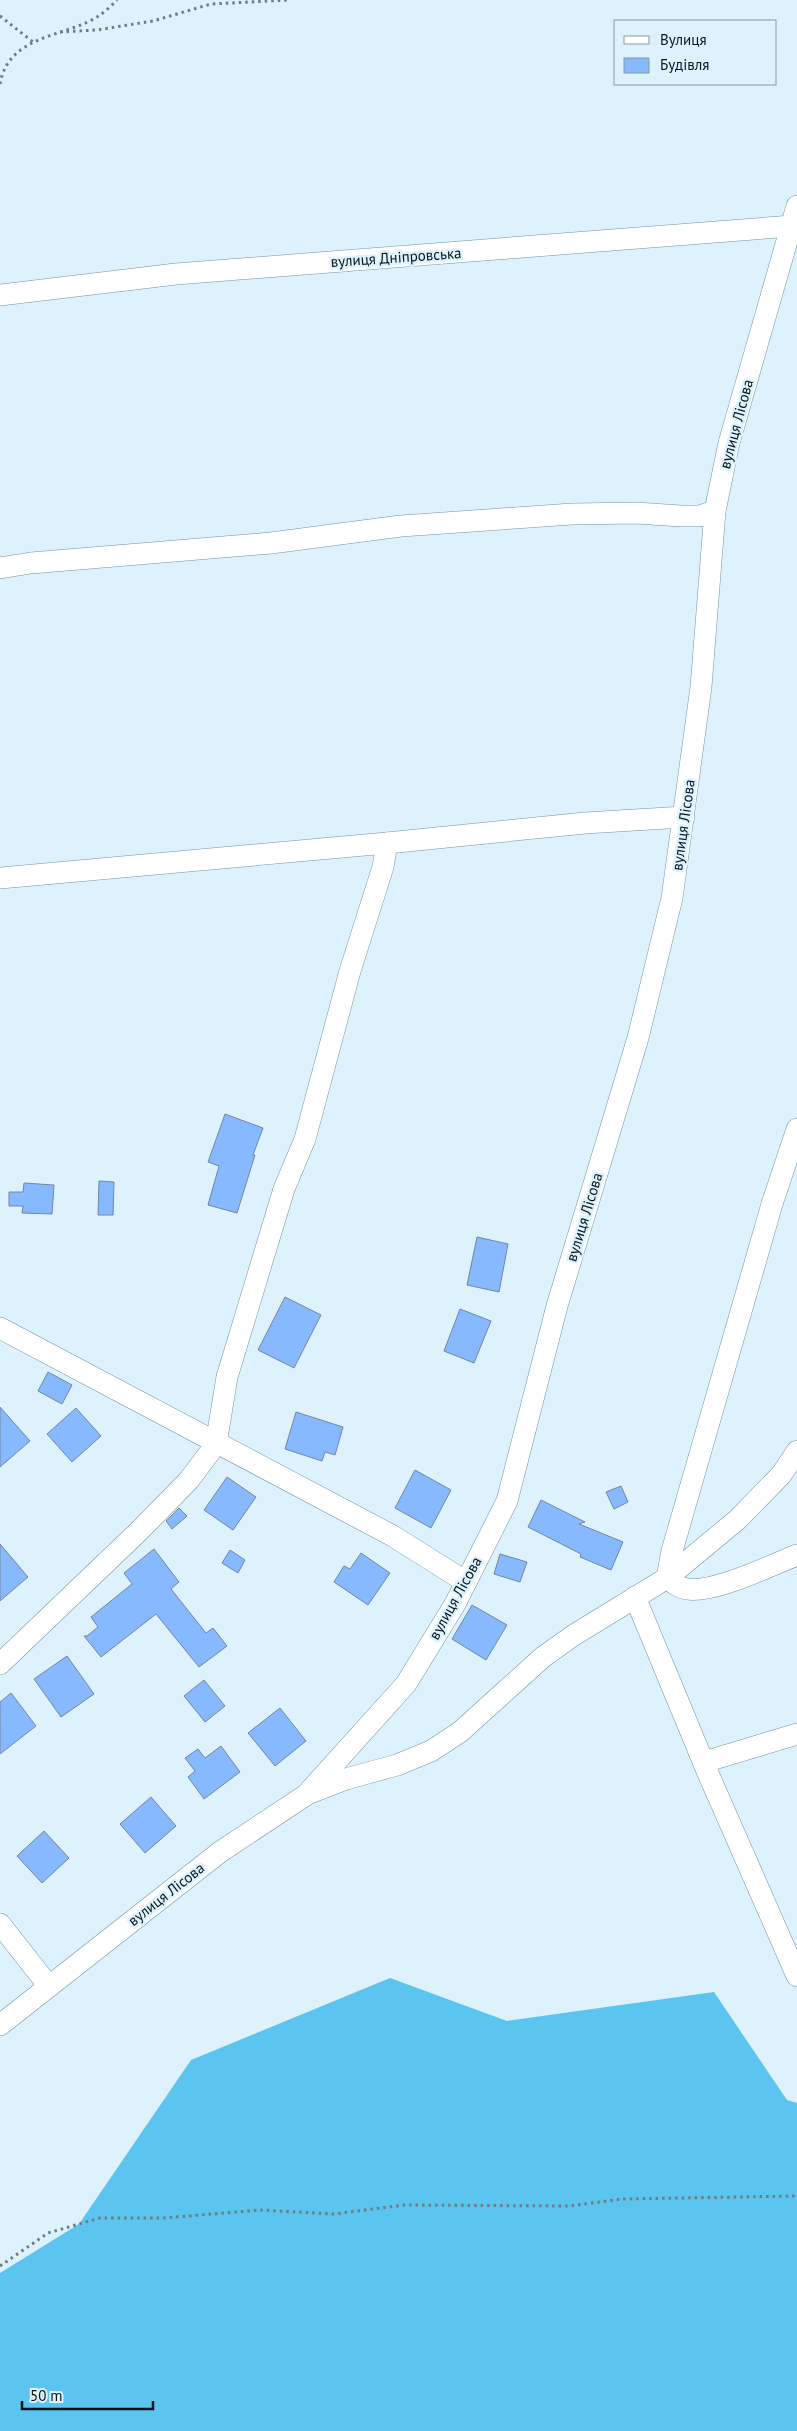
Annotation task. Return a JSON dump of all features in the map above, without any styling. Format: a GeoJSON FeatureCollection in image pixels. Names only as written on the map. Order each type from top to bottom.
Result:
{"type":"FeatureCollection","features":[{"type":"Feature","properties":{"kind":"street","name":"вулиця Дніпровська"},"geometry":{"type":"LineString","coordinates":[[0,296],[176,274],[794,216]]}},
{"type":"Feature","properties":{"kind":"street","name":"вулиця Лісова"},"geometry":{"type":"LineString","coordinates":[[0,2025],[48,1985],[220,1852],[306,1795],[406,1684],[466,1582],[507,1501],[557,1306],[638,1038],[672,898],[684,817],[708,612],[715,510],[729,443],[794,216]]}},
{"type":"Feature","properties":{"kind":"street"},"geometry":{"type":"LineString","coordinates":[[0,568],[31,563],[272,543],[401,526],[572,514],[636,513],[699,516],[715,510]]}},
{"type":"Feature","properties":{"kind":"street"},"geometry":{"type":"LineString","coordinates":[[0,878],[585,823],[684,817]]}},
{"type":"Feature","properties":{"kind":"street"},"geometry":{"type":"LineString","coordinates":[[0,1664],[138,1532],[189,1480],[216,1444],[227,1377],[284,1189],[305,1139],[350,970],[383,867],[387,843]]}},
{"type":"Feature","properties":{"kind":"street"},"geometry":{"type":"LineString","coordinates":[[667,1578],[672,1551],[772,1204],[797,1129]]}},
{"type":"Feature","properties":{"kind":"street"},"geometry":{"type":"LineString","coordinates":[[0,1328],[393,1536],[466,1582]]}},
{"type":"Feature","properties":{"kind":"street"},"geometry":{"type":"LineString","coordinates":[[306,1795],[346,1779],[397,1765],[430,1751],[460,1732],[543,1656],[667,1578],[737,1520],[782,1475],[797,1451]]}},
{"type":"Feature","properties":{"kind":"street"},"geometry":{"type":"LineString","coordinates":[[667,1578],[679,1587],[688,1590],[709,1588],[797,1555]]}},
{"type":"Feature","properties":{"kind":"street"},"geometry":{"type":"LineString","coordinates":[[635,1597],[797,1976]]}},
{"type":"Feature","properties":{"kind":"street"},"geometry":{"type":"LineString","coordinates":[[704,1762],[797,1734]]}},
{"type":"Feature","properties":{"kind":"street"},"geometry":{"type":"LineString","coordinates":[[0,1924],[48,1985]]}},
{"type":"Feature","properties":{"kind":"path"},"geometry":{"type":"LineString","coordinates":[[0,84],[2,72],[13,57],[33,42],[99,16],[117,0]]}},
{"type":"Feature","properties":{"kind":"path"},"geometry":{"type":"LineString","coordinates":[[60,32],[97,30],[153,21],[211,4],[288,0]]}},
{"type":"Feature","properties":{"kind":"path"},"geometry":{"type":"LineString","coordinates":[[0,16],[33,42]]}},
{"type":"Feature","properties":{"kind":"path"},"geometry":{"type":"LineString","coordinates":[[0,2266],[48,2233],[100,2218],[164,2218],[260,2210],[334,2214],[404,2205],[568,2206],[622,2199],[797,2196]]}},
{"type":"Feature","properties":{"kind":"shaded area"},"geometry":{"type":"Polygon","coordinates":[[[390,1978],[507,2021],[714,1992],[787,2100],[797,2103],[797,2431],[0,2431],[0,2273],[79,2224],[191,2060],[390,1978]]]}},
{"type":"Feature","properties":{"kind":"building"},"geometry":{"type":"Polygon","coordinates":[[[225,1114],[263,1128],[253,1155],[255,1155],[237,1213],[208,1205],[219,1166],[208,1162],[225,1114]]]}},
{"type":"Feature","properties":{"kind":"building"},"geometry":{"type":"Polygon","coordinates":[[[99,1181],[114,1182],[113,1215],[98,1215],[99,1181]]]}},
{"type":"Feature","properties":{"kind":"building"},"geometry":{"type":"Polygon","coordinates":[[[24,1183],[54,1185],[52,1214],[22,1213],[23,1206],[9,1206],[9,1192],[23,1192],[24,1183]]]}},
{"type":"Feature","properties":{"kind":"building"},"geometry":{"type":"Polygon","coordinates":[[[477,1237],[508,1244],[499,1292],[467,1285],[477,1237]]]}},
{"type":"Feature","properties":{"kind":"building"},"geometry":{"type":"Polygon","coordinates":[[[285,1297],[321,1315],[294,1368],[258,1350],[285,1297]]]}},
{"type":"Feature","properties":{"kind":"building"},"geometry":{"type":"Polygon","coordinates":[[[460,1309],[491,1321],[474,1363],[444,1351],[460,1309]]]}},
{"type":"Feature","properties":{"kind":"building"},"geometry":{"type":"Polygon","coordinates":[[[48,1372],[72,1385],[62,1404],[38,1391],[48,1372]]]}},
{"type":"Feature","properties":{"kind":"building"},"geometry":{"type":"Polygon","coordinates":[[[0,1407],[30,1441],[0,1467],[0,1407]]]}},
{"type":"Feature","properties":{"kind":"building"},"geometry":{"type":"Polygon","coordinates":[[[76,1408],[101,1436],[72,1462],[47,1434],[76,1408]]]}},
{"type":"Feature","properties":{"kind":"building"},"geometry":{"type":"Polygon","coordinates":[[[296,1412],[343,1427],[335,1455],[325,1452],[322,1461],[285,1449],[296,1412]]]}},
{"type":"Feature","properties":{"kind":"building"},"geometry":{"type":"Polygon","coordinates":[[[415,1470],[451,1490],[431,1528],[395,1508],[415,1470]]]}},
{"type":"Feature","properties":{"kind":"building"},"geometry":{"type":"Polygon","coordinates":[[[227,1477],[256,1497],[233,1530],[204,1510],[227,1477]]]}},
{"type":"Feature","properties":{"kind":"building"},"geometry":{"type":"Polygon","coordinates":[[[621,1486],[628,1502],[614,1509],[606,1492],[621,1486]]]}},
{"type":"Feature","properties":{"kind":"building"},"geometry":{"type":"Polygon","coordinates":[[[541,1500],[585,1522],[579,1524],[623,1542],[611,1570],[580,1557],[581,1554],[528,1527],[541,1500]]]}},
{"type":"Feature","properties":{"kind":"building"},"geometry":{"type":"Polygon","coordinates":[[[179,1508],[187,1516],[172,1529],[166,1521],[179,1508]]]}},
{"type":"Feature","properties":{"kind":"building"},"geometry":{"type":"Polygon","coordinates":[[[0,1544],[28,1577],[0,1601],[0,1544]]]}},
{"type":"Feature","properties":{"kind":"building"},"geometry":{"type":"Polygon","coordinates":[[[154,1549],[179,1582],[171,1589],[206,1633],[213,1628],[227,1646],[199,1667],[156,1614],[101,1657],[84,1636],[87,1636],[98,1627],[91,1617],[132,1584],[124,1573],[154,1549]]]}},
{"type":"Feature","properties":{"kind":"building"},"geometry":{"type":"Polygon","coordinates":[[[230,1550],[245,1560],[238,1573],[222,1563],[230,1550]]]}},
{"type":"Feature","properties":{"kind":"building"},"geometry":{"type":"Polygon","coordinates":[[[361,1553],[390,1573],[368,1605],[334,1582],[344,1566],[350,1569],[361,1553]]]}},
{"type":"Feature","properties":{"kind":"building"},"geometry":{"type":"Polygon","coordinates":[[[500,1554],[527,1562],[520,1582],[494,1574],[500,1554]]]}},
{"type":"Feature","properties":{"kind":"building"},"geometry":{"type":"Polygon","coordinates":[[[472,1605],[507,1625],[486,1660],[452,1639],[472,1605]]]}},
{"type":"Feature","properties":{"kind":"building"},"geometry":{"type":"Polygon","coordinates":[[[67,1656],[94,1694],[61,1717],[34,1679],[67,1656]]]}},
{"type":"Feature","properties":{"kind":"building"},"geometry":{"type":"Polygon","coordinates":[[[204,1680],[225,1706],[205,1722],[184,1696],[204,1680]]]}},
{"type":"Feature","properties":{"kind":"building"},"geometry":{"type":"Polygon","coordinates":[[[11,1693],[36,1726],[0,1754],[0,1702],[11,1693]]]}},
{"type":"Feature","properties":{"kind":"building"},"geometry":{"type":"Polygon","coordinates":[[[280,1708],[306,1741],[275,1766],[248,1733],[280,1708]]]}},
{"type":"Feature","properties":{"kind":"building"},"geometry":{"type":"Polygon","coordinates":[[[221,1746],[240,1772],[204,1799],[188,1777],[195,1771],[185,1758],[198,1749],[205,1758],[221,1746]]]}},
{"type":"Feature","properties":{"kind":"building"},"geometry":{"type":"Polygon","coordinates":[[[151,1797],[176,1826],[145,1853],[120,1824],[151,1797]]]}},
{"type":"Feature","properties":{"kind":"building"},"geometry":{"type":"Polygon","coordinates":[[[44,1831],[69,1858],[42,1883],[17,1856],[44,1831]]]}}]}
